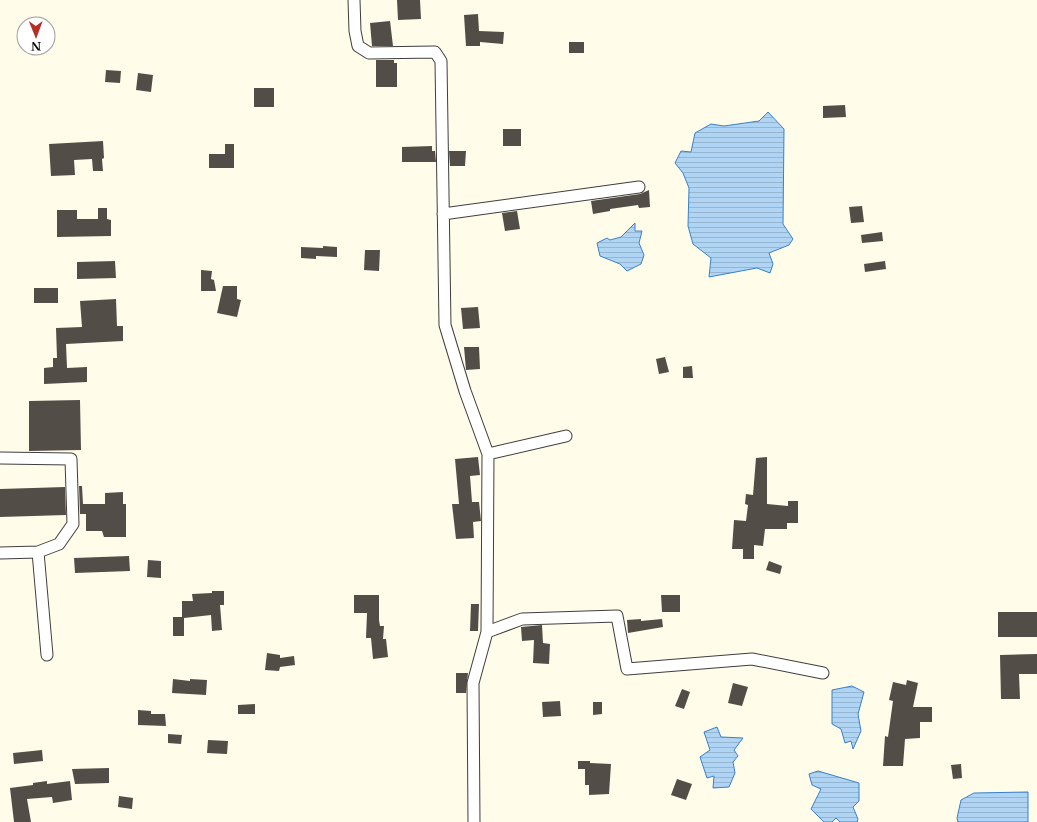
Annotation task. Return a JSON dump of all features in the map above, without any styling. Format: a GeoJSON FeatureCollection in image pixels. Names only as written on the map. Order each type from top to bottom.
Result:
{"type":"FeatureCollection","features":[{"type":"Feature","properties":{"kind":"street"},"geometry":{"type":"LineString","coordinates":[[354,0],[355,31],[358,46],[369,53],[435,52],[441,61],[445,325],[465,391],[488,454],[487,632],[473,683],[474,822]]}},
{"type":"Feature","properties":{"kind":"street"},"geometry":{"type":"LineString","coordinates":[[443,214],[639,187]]}},
{"type":"Feature","properties":{"kind":"street"},"geometry":{"type":"LineString","coordinates":[[488,454],[566,436]]}},
{"type":"Feature","properties":{"kind":"street"},"geometry":{"type":"LineString","coordinates":[[0,458],[71,459],[73,524],[59,544],[38,552],[0,552]]}},
{"type":"Feature","properties":{"kind":"street"},"geometry":{"type":"LineString","coordinates":[[38,552],[47,656]]}},
{"type":"Feature","properties":{"kind":"street"},"geometry":{"type":"LineString","coordinates":[[487,632],[522,619],[617,616],[627,669],[752,659],[823,673]]}},
{"type":"Feature","properties":{"kind":"water"},"geometry":{"type":"Polygon","coordinates":[[[768,112],[784,129],[783,224],[793,239],[789,245],[769,253],[773,264],[770,273],[757,268],[709,277],[711,258],[693,244],[688,226],[689,188],[683,173],[675,163],[681,151],[691,152],[695,133],[711,124],[724,126],[759,121],[768,112]]]}},
{"type":"Feature","properties":{"kind":"water"},"geometry":{"type":"Polygon","coordinates":[[[635,223],[635,231],[642,231],[639,243],[644,255],[641,264],[627,271],[620,264],[600,256],[597,243],[607,238],[610,240],[621,237],[635,223]]]}},
{"type":"Feature","properties":{"kind":"water"},"geometry":{"type":"Polygon","coordinates":[[[852,686],[864,692],[858,714],[861,731],[853,749],[851,741],[845,743],[841,729],[832,724],[832,690],[852,686]]]}},
{"type":"Feature","properties":{"kind":"water"},"geometry":{"type":"Polygon","coordinates":[[[717,727],[721,737],[743,738],[734,750],[738,756],[733,762],[735,773],[729,787],[713,788],[714,776],[707,778],[700,757],[710,750],[704,732],[717,727]]]}},
{"type":"Feature","properties":{"kind":"water"},"geometry":{"type":"Polygon","coordinates":[[[818,771],[859,783],[859,801],[853,807],[858,819],[857,822],[840,822],[836,818],[832,822],[824,822],[811,809],[821,789],[812,785],[809,774],[818,771]]]}},
{"type":"Feature","properties":{"kind":"water"},"geometry":{"type":"Polygon","coordinates":[[[1028,792],[1028,822],[958,822],[957,818],[961,800],[974,793],[1028,792]]]}},
{"type":"Feature","properties":{"kind":"building"},"geometry":{"type":"Polygon","coordinates":[[[397,0],[420,0],[421,19],[398,20],[397,0]]]}},
{"type":"Feature","properties":{"kind":"building"},"geometry":{"type":"Polygon","coordinates":[[[478,14],[479,31],[504,32],[503,44],[480,42],[480,46],[466,46],[464,15],[478,14]]]}},
{"type":"Feature","properties":{"kind":"building"},"geometry":{"type":"Polygon","coordinates":[[[390,21],[393,46],[372,46],[370,23],[390,21]]]}},
{"type":"Feature","properties":{"kind":"building"},"geometry":{"type":"Polygon","coordinates":[[[569,42],[584,42],[584,53],[569,53],[569,42]]]}},
{"type":"Feature","properties":{"kind":"building"},"geometry":{"type":"Polygon","coordinates":[[[376,60],[394,60],[394,63],[397,63],[397,87],[376,87],[376,60]]]}},
{"type":"Feature","properties":{"kind":"building"},"geometry":{"type":"Polygon","coordinates":[[[106,70],[121,71],[120,83],[105,82],[106,70]]]}},
{"type":"Feature","properties":{"kind":"building"},"geometry":{"type":"Polygon","coordinates":[[[138,73],[153,75],[151,92],[136,90],[138,73]]]}},
{"type":"Feature","properties":{"kind":"building"},"geometry":{"type":"Polygon","coordinates":[[[254,88],[274,88],[274,107],[254,107],[254,88]]]}},
{"type":"Feature","properties":{"kind":"building"},"geometry":{"type":"Polygon","coordinates":[[[845,105],[846,117],[823,118],[823,106],[845,105]]]}},
{"type":"Feature","properties":{"kind":"building"},"geometry":{"type":"Polygon","coordinates":[[[503,129],[521,129],[521,146],[503,146],[503,129]]]}},
{"type":"Feature","properties":{"kind":"building"},"geometry":{"type":"Polygon","coordinates":[[[103,141],[103,171],[93,171],[92,159],[74,160],[75,175],[51,176],[49,144],[103,141]]]}},
{"type":"Feature","properties":{"kind":"building"},"geometry":{"type":"Polygon","coordinates":[[[225,144],[234,144],[234,168],[209,168],[209,154],[225,154],[225,144]]]}},
{"type":"Feature","properties":{"kind":"building"},"geometry":{"type":"Polygon","coordinates":[[[432,146],[432,151],[435,151],[436,162],[402,162],[402,147],[432,146]]]}},
{"type":"Feature","properties":{"kind":"building"},"geometry":{"type":"Polygon","coordinates":[[[449,151],[466,151],[465,166],[450,166],[449,151]]]}},
{"type":"Feature","properties":{"kind":"building"},"geometry":{"type":"Polygon","coordinates":[[[649,190],[650,207],[639,208],[638,205],[610,209],[610,211],[593,214],[591,201],[640,194],[649,190]]]}},
{"type":"Feature","properties":{"kind":"building"},"geometry":{"type":"Polygon","coordinates":[[[862,206],[864,222],[851,223],[849,207],[862,206]]]}},
{"type":"Feature","properties":{"kind":"building"},"geometry":{"type":"Polygon","coordinates":[[[98,208],[107,208],[107,219],[111,220],[111,236],[57,237],[57,210],[77,210],[77,219],[98,219],[98,208]]]}},
{"type":"Feature","properties":{"kind":"building"},"geometry":{"type":"Polygon","coordinates":[[[517,211],[520,229],[505,231],[502,213],[517,211]]]}},
{"type":"Feature","properties":{"kind":"building"},"geometry":{"type":"Polygon","coordinates":[[[882,232],[883,241],[862,243],[861,235],[882,232]]]}},
{"type":"Feature","properties":{"kind":"building"},"geometry":{"type":"Polygon","coordinates":[[[323,246],[337,247],[337,257],[316,256],[316,259],[301,258],[301,247],[323,248],[323,246]]]}},
{"type":"Feature","properties":{"kind":"building"},"geometry":{"type":"Polygon","coordinates":[[[365,250],[380,250],[379,271],[364,270],[365,250]]]}},
{"type":"Feature","properties":{"kind":"building"},"geometry":{"type":"Polygon","coordinates":[[[115,261],[116,278],[77,279],[77,262],[115,261]]]}},
{"type":"Feature","properties":{"kind":"building"},"geometry":{"type":"Polygon","coordinates":[[[885,261],[886,269],[865,272],[864,264],[885,261]]]}},
{"type":"Feature","properties":{"kind":"building"},"geometry":{"type":"Polygon","coordinates":[[[201,270],[212,271],[211,279],[214,280],[216,291],[201,291],[201,270]]]}},
{"type":"Feature","properties":{"kind":"building"},"geometry":{"type":"Polygon","coordinates":[[[223,286],[237,286],[237,299],[241,300],[237,317],[217,313],[223,286]]]}},
{"type":"Feature","properties":{"kind":"building"},"geometry":{"type":"Polygon","coordinates":[[[34,288],[58,288],[58,303],[34,303],[34,288]]]}},
{"type":"Feature","properties":{"kind":"building"},"geometry":{"type":"Polygon","coordinates":[[[116,299],[117,326],[123,326],[123,341],[66,344],[67,368],[87,367],[87,382],[44,384],[44,368],[53,367],[53,358],[57,358],[56,328],[82,327],[80,301],[116,299]]]}},
{"type":"Feature","properties":{"kind":"building"},"geometry":{"type":"Polygon","coordinates":[[[478,307],[480,328],[463,329],[461,308],[478,307]]]}},
{"type":"Feature","properties":{"kind":"building"},"geometry":{"type":"Polygon","coordinates":[[[464,347],[479,347],[480,369],[466,370],[464,347]]]}},
{"type":"Feature","properties":{"kind":"building"},"geometry":{"type":"Polygon","coordinates":[[[665,357],[669,372],[659,374],[656,359],[665,357]]]}},
{"type":"Feature","properties":{"kind":"building"},"geometry":{"type":"Polygon","coordinates":[[[692,366],[693,378],[683,378],[683,367],[692,366]]]}},
{"type":"Feature","properties":{"kind":"building"},"geometry":{"type":"Polygon","coordinates":[[[80,400],[81,450],[29,451],[29,401],[80,400]]]}},
{"type":"Feature","properties":{"kind":"building"},"geometry":{"type":"Polygon","coordinates":[[[478,457],[480,475],[470,476],[472,502],[479,502],[481,521],[473,522],[474,538],[456,539],[452,504],[459,504],[455,459],[478,457]]]}},
{"type":"Feature","properties":{"kind":"building"},"geometry":{"type":"Polygon","coordinates":[[[767,457],[767,504],[788,506],[788,501],[798,501],[798,523],[787,523],[787,529],[765,529],[763,546],[754,545],[754,559],[743,559],[743,549],[732,549],[734,520],[746,521],[748,505],[745,504],[746,494],[753,495],[756,458],[767,457]]]}},
{"type":"Feature","properties":{"kind":"building"},"geometry":{"type":"Polygon","coordinates":[[[79,486],[82,486],[83,504],[105,504],[105,493],[123,492],[123,504],[126,504],[126,537],[104,537],[102,531],[86,531],[86,514],[80,514],[79,486]]]}},
{"type":"Feature","properties":{"kind":"building"},"geometry":{"type":"Polygon","coordinates":[[[65,487],[66,515],[0,517],[0,489],[65,487]]]}},
{"type":"Feature","properties":{"kind":"building"},"geometry":{"type":"Polygon","coordinates":[[[129,556],[130,571],[75,573],[74,558],[129,556]]]}},
{"type":"Feature","properties":{"kind":"building"},"geometry":{"type":"Polygon","coordinates":[[[148,560],[161,561],[161,578],[147,577],[148,560]]]}},
{"type":"Feature","properties":{"kind":"building"},"geometry":{"type":"Polygon","coordinates":[[[769,561],[782,566],[780,574],[766,570],[769,561]]]}},
{"type":"Feature","properties":{"kind":"building"},"geometry":{"type":"Polygon","coordinates":[[[212,591],[224,591],[224,605],[220,605],[222,630],[212,631],[211,615],[184,618],[184,636],[173,636],[173,617],[182,617],[182,601],[193,601],[192,594],[212,593],[212,591]]]}},
{"type":"Feature","properties":{"kind":"building"},"geometry":{"type":"Polygon","coordinates":[[[354,595],[379,595],[379,620],[380,626],[384,626],[383,639],[386,639],[388,657],[373,659],[371,638],[366,638],[367,613],[354,613],[354,595]]]}},
{"type":"Feature","properties":{"kind":"building"},"geometry":{"type":"Polygon","coordinates":[[[661,595],[680,595],[680,612],[662,612],[661,595]]]}},
{"type":"Feature","properties":{"kind":"building"},"geometry":{"type":"Polygon","coordinates":[[[471,604],[479,604],[478,631],[470,631],[471,604]]]}},
{"type":"Feature","properties":{"kind":"building"},"geometry":{"type":"Polygon","coordinates":[[[998,612],[1037,612],[1037,637],[998,637],[998,612]]]}},
{"type":"Feature","properties":{"kind":"building"},"geometry":{"type":"Polygon","coordinates":[[[641,619],[641,621],[662,619],[663,627],[628,633],[627,620],[641,619]]]}},
{"type":"Feature","properties":{"kind":"building"},"geometry":{"type":"Polygon","coordinates":[[[542,625],[543,643],[550,644],[549,664],[533,663],[534,640],[522,641],[521,627],[542,625]]]}},
{"type":"Feature","properties":{"kind":"building"},"geometry":{"type":"Polygon","coordinates":[[[267,653],[280,655],[280,658],[294,656],[295,665],[280,667],[279,671],[265,670],[267,653]]]}},
{"type":"Feature","properties":{"kind":"building"},"geometry":{"type":"Polygon","coordinates":[[[1037,654],[1037,674],[1019,674],[1020,699],[1001,699],[1000,655],[1037,654]]]}},
{"type":"Feature","properties":{"kind":"building"},"geometry":{"type":"Polygon","coordinates":[[[456,673],[468,673],[466,693],[456,693],[456,673]]]}},
{"type":"Feature","properties":{"kind":"building"},"geometry":{"type":"Polygon","coordinates":[[[173,679],[190,681],[190,679],[207,680],[206,695],[172,693],[173,679]]]}},
{"type":"Feature","properties":{"kind":"building"},"geometry":{"type":"Polygon","coordinates":[[[907,680],[918,683],[913,707],[932,707],[932,722],[920,722],[920,738],[905,739],[903,766],[883,766],[885,736],[888,737],[893,701],[889,700],[893,682],[906,685],[907,680]]]}},
{"type":"Feature","properties":{"kind":"building"},"geometry":{"type":"Polygon","coordinates":[[[733,683],[748,687],[742,706],[728,703],[733,683]]]}},
{"type":"Feature","properties":{"kind":"building"},"geometry":{"type":"Polygon","coordinates":[[[682,689],[690,692],[684,709],[675,706],[682,689]]]}},
{"type":"Feature","properties":{"kind":"building"},"geometry":{"type":"Polygon","coordinates":[[[560,701],[561,716],[543,717],[542,702],[560,701]]]}},
{"type":"Feature","properties":{"kind":"building"},"geometry":{"type":"Polygon","coordinates":[[[593,702],[602,702],[602,714],[593,715],[593,702]]]}},
{"type":"Feature","properties":{"kind":"building"},"geometry":{"type":"Polygon","coordinates":[[[255,704],[255,714],[238,714],[238,705],[255,704]]]}},
{"type":"Feature","properties":{"kind":"building"},"geometry":{"type":"Polygon","coordinates":[[[138,710],[151,711],[151,714],[165,714],[166,726],[138,725],[138,710]]]}},
{"type":"Feature","properties":{"kind":"building"},"geometry":{"type":"Polygon","coordinates":[[[168,734],[182,735],[181,744],[168,743],[168,734]]]}},
{"type":"Feature","properties":{"kind":"building"},"geometry":{"type":"Polygon","coordinates":[[[208,740],[228,741],[227,754],[207,753],[208,740]]]}},
{"type":"Feature","properties":{"kind":"building"},"geometry":{"type":"Polygon","coordinates":[[[42,750],[43,761],[14,764],[13,753],[42,750]]]}},
{"type":"Feature","properties":{"kind":"building"},"geometry":{"type":"Polygon","coordinates":[[[578,761],[611,764],[609,794],[589,795],[589,785],[585,785],[585,769],[578,769],[578,761]]]}},
{"type":"Feature","properties":{"kind":"building"},"geometry":{"type":"Polygon","coordinates":[[[961,764],[962,778],[953,779],[951,765],[961,764]]]}},
{"type":"Feature","properties":{"kind":"building"},"geometry":{"type":"Polygon","coordinates":[[[109,768],[109,783],[75,784],[72,769],[109,768]]]}},
{"type":"Feature","properties":{"kind":"building"},"geometry":{"type":"Polygon","coordinates":[[[677,779],[692,784],[686,800],[671,795],[677,779]]]}},
{"type":"Feature","properties":{"kind":"building"},"geometry":{"type":"Polygon","coordinates":[[[47,781],[47,784],[70,781],[72,800],[53,803],[52,797],[27,799],[31,822],[14,822],[10,788],[33,785],[33,783],[47,781]]]}},
{"type":"Feature","properties":{"kind":"building"},"geometry":{"type":"Polygon","coordinates":[[[119,796],[133,798],[132,809],[118,807],[119,796]]]}}]}
